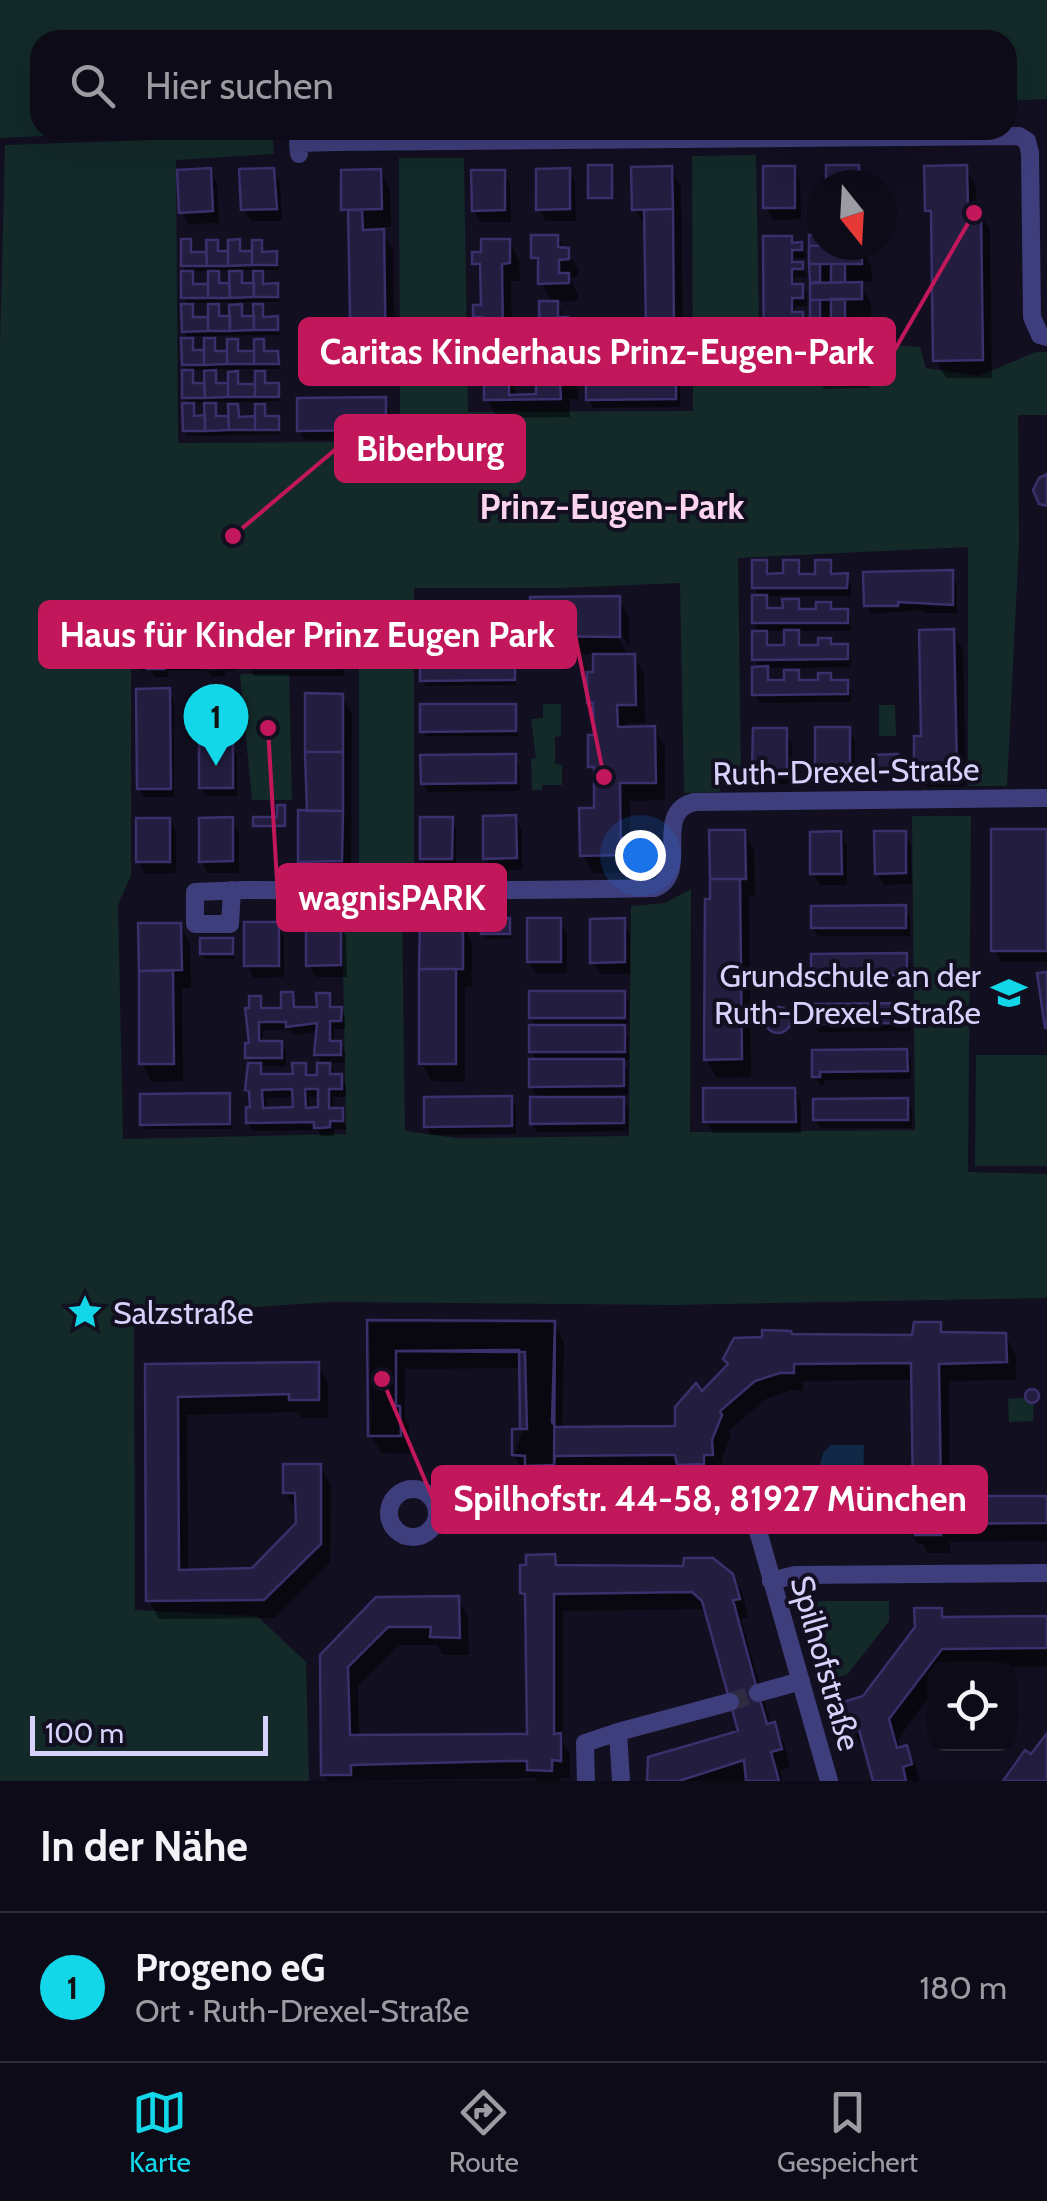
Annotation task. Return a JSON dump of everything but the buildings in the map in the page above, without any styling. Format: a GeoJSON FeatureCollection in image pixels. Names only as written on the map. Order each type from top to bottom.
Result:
{"type":"FeatureCollection","features":[{"type":"Feature","properties":{"kind":"street"},"geometry":{"type":"LineString","coordinates":[[1017,136],[1026,141],[1030,153],[1032,317],[1040,334],[1047,338]]}},
{"type":"Feature","properties":{"kind":"street"},"geometry":{"type":"LineString","coordinates":[[298,154],[298,143],[577,140]]}},
{"type":"Feature","properties":{"kind":"street","name":"Ruth-Drexel-Straße"},"geometry":{"type":"LineString","coordinates":[[232,890],[655,888],[665,884],[672,874],[673,822],[677,812],[694,802],[1047,798]]}},
{"type":"Feature","properties":{"kind":"street","name":"Spilhofstraße"},"geometry":{"type":"LineString","coordinates":[[438,1515],[732,1510],[747,1516],[758,1531],[829,1781]]}},
{"type":"Feature","properties":{"kind":"street"},"geometry":{"type":"LineString","coordinates":[[771,1581],[795,1575],[1047,1574]]}},
{"type":"Feature","properties":{"kind":"street"},"geometry":{"type":"LineString","coordinates":[[758,1693],[801,1681]]}},
{"type":"Feature","properties":{"kind":"street"},"geometry":{"type":"LineString","coordinates":[[586,1781],[585,1742],[730,1702]]}},
{"type":"Feature","properties":{"kind":"street"},"geometry":{"type":"LineString","coordinates":[[618,1732],[621,1781]]}},
{"type":"Feature","properties":{"kind":"green space"},"geometry":{"type":"Polygon","coordinates":[[[0,0],[1047,0],[1047,99],[1017,100],[1017,30],[30,30],[30,137],[0,138],[0,0]]]}},
{"type":"Feature","properties":{"kind":"green space"},"geometry":{"type":"Polygon","coordinates":[[[273,140],[274,154],[176,160],[178,443],[400,442],[399,158],[464,158],[468,412],[693,411],[692,156],[756,155],[760,376],[881,376],[879,367],[891,345],[920,347],[926,368],[978,376],[1036,352],[1047,352],[1047,415],[1018,415],[1019,542],[1007,786],[968,786],[968,547],[738,558],[741,775],[720,778],[720,792],[684,793],[680,583],[414,588],[414,870],[359,871],[359,615],[131,619],[131,875],[118,905],[123,1139],[346,1134],[342,909],[402,909],[405,1131],[457,1138],[629,1136],[631,906],[665,903],[691,889],[690,1132],[915,1130],[912,816],[971,816],[968,1172],[1047,1174],[1047,1298],[673,1305],[331,1302],[134,1315],[135,1610],[257,1616],[306,1662],[309,1781],[0,1781],[0,346],[5,145],[273,140]]]}},
{"type":"Feature","properties":{"kind":"green space"},"geometry":{"type":"Polygon","coordinates":[[[240,674],[289,674],[292,800],[252,800],[240,674]]]}},
{"type":"Feature","properties":{"kind":"green space"},"geometry":{"type":"Polygon","coordinates":[[[543,704],[561,704],[561,736],[555,737],[555,764],[562,765],[562,785],[542,785],[542,790],[532,790],[531,759],[536,758],[531,719],[543,718],[543,704]]]}},
{"type":"Feature","properties":{"kind":"green space"},"geometry":{"type":"Polygon","coordinates":[[[879,705],[895,705],[896,736],[879,736],[879,705]]]}},
{"type":"Feature","properties":{"kind":"green space"},"geometry":{"type":"Polygon","coordinates":[[[976,1055],[1047,1055],[1047,1166],[975,1166],[976,1055]]]}},
{"type":"Feature","properties":{"kind":"green space"},"geometry":{"type":"Polygon","coordinates":[[[1034,1397],[1033,1421],[1009,1422],[1008,1399],[1034,1397]]]}},
{"type":"Feature","properties":{"kind":"green space"},"geometry":{"type":"Polygon","coordinates":[[[819,1601],[889,1601],[889,1621],[848,1674],[831,1679],[811,1609],[819,1601]]]}},
{"type":"Feature","properties":{"kind":"water"},"geometry":{"type":"Polygon","coordinates":[[[831,1445],[864,1445],[863,1492],[836,1493],[830,1498],[830,1525],[799,1525],[783,1491],[790,1485],[802,1485],[818,1473],[823,1453],[831,1445]]]}},
{"type":"Feature","properties":{"kind":"tunnel"},"geometry":{"type":"LineString","coordinates":[[730,1702],[758,1693]]}},
{"type":"Feature","properties":{"kind":"place","name":"Caritas Kinderhaus Prinz-Eugen-Park"},"geometry":{"type":"Point","coordinates":[974,213]}},
{"type":"Feature","properties":{"kind":"place","name":"Biberburg"},"geometry":{"type":"Point","coordinates":[233,536]}},
{"type":"Feature","properties":{"kind":"place","name":"wagnisPARK"},"geometry":{"type":"Point","coordinates":[268,728]}},
{"type":"Feature","properties":{"kind":"place","name":"Progeno eG"},"geometry":{"type":"Point","coordinates":[216,766]}},
{"type":"Feature","properties":{"kind":"place","name":"Haus für Kinder Prinz Eugen Park"},"geometry":{"type":"Point","coordinates":[604,777]}},
{"type":"Feature","properties":{"kind":"place","name":"Grundschule an der Ruth-Drexel-Straße"},"geometry":{"type":"Point","coordinates":[1009,993]}},
{"type":"Feature","properties":{"kind":"place","name":"Salzstraße"},"geometry":{"type":"Point","coordinates":[85,1312]}},
{"type":"Feature","properties":{"kind":"place","name":"Spilhofstr. 44-58, 81927 München"},"geometry":{"type":"Point","coordinates":[382,1379]}},
{"type":"Feature","properties":{"kind":"district","name":"Prinz-Eugen-Park"},"geometry":{"type":"Point","coordinates":[612,506]}}]}
